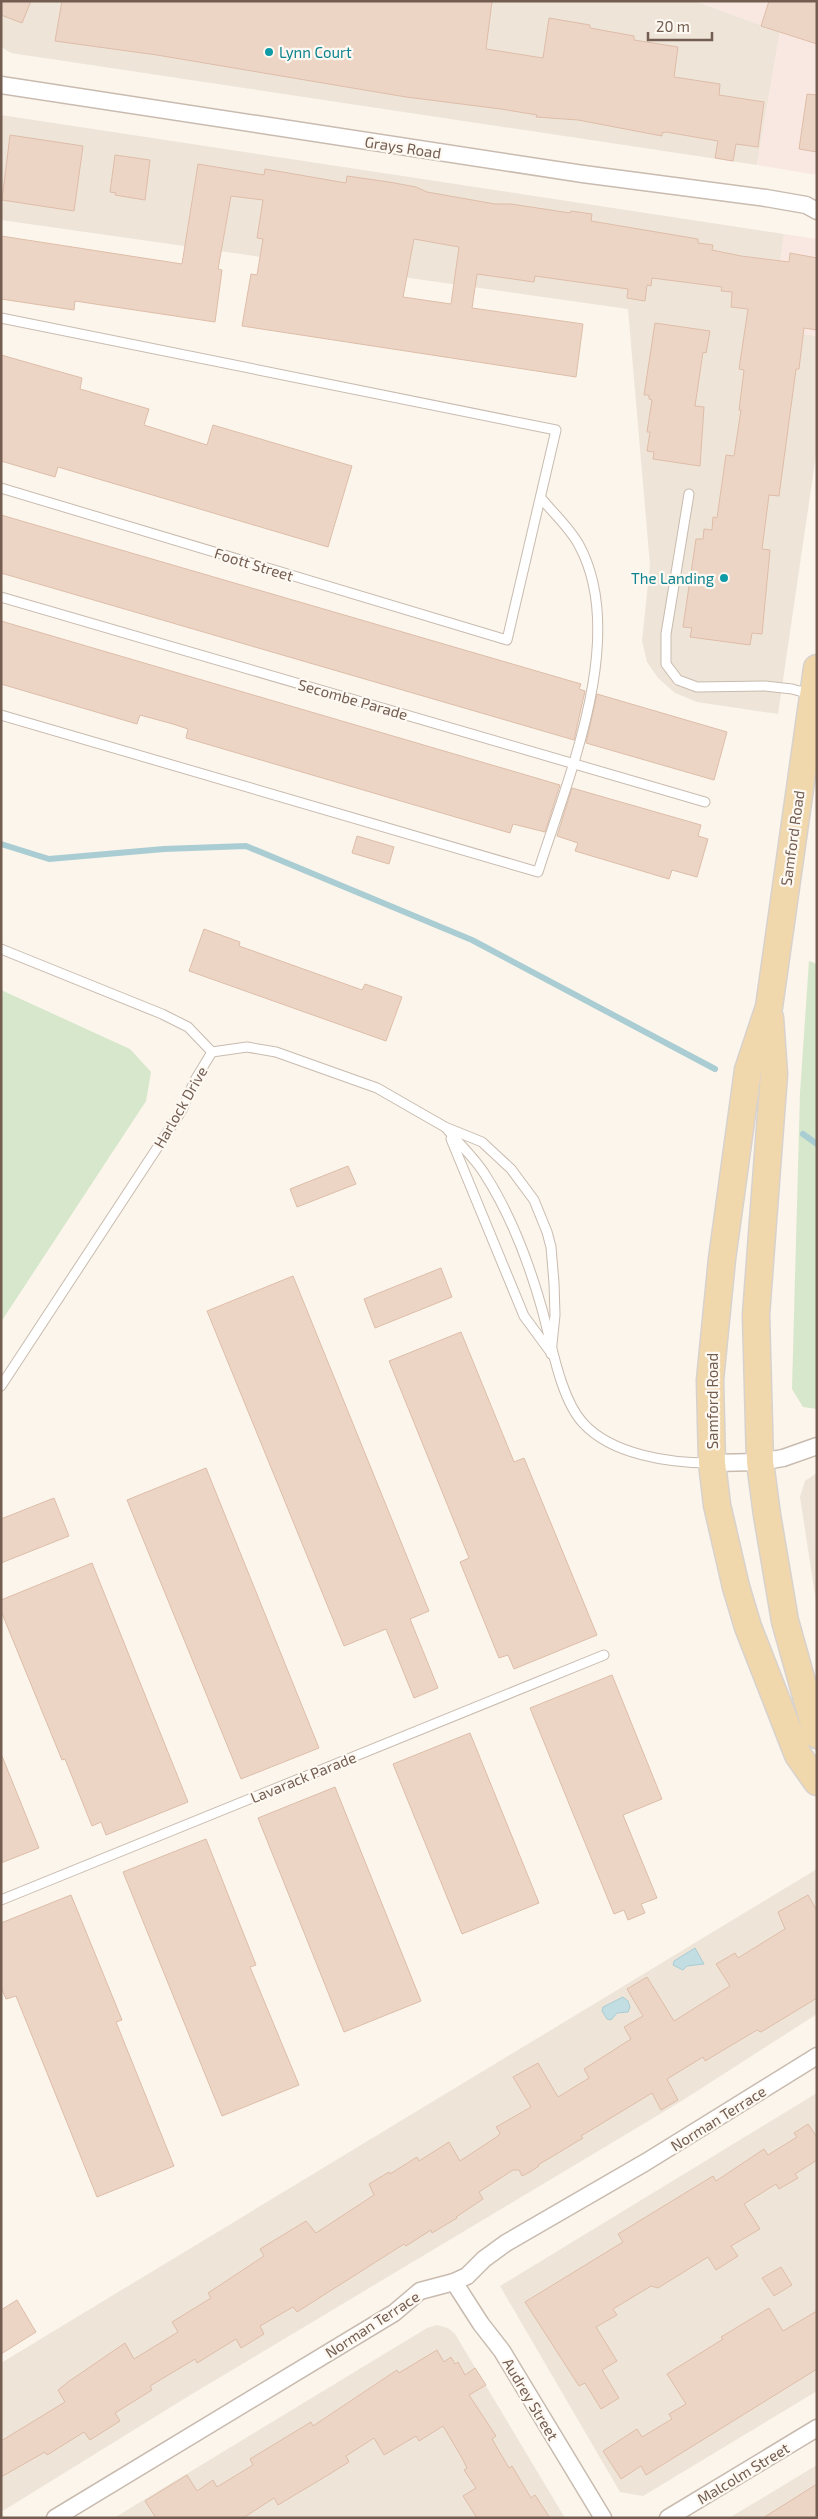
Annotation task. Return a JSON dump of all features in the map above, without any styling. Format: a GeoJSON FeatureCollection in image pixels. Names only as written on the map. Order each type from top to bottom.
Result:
{"type":"FeatureCollection","features":[{"type":"Feature","properties":{"kind":"main road","name":"Samford Road"},"geometry":{"type":"LineString","coordinates":[[817,668],[769,1007],[748,1070],[722,1259],[710,1380],[712,1463],[723,1535],[748,1627],[798,1755],[817,1782]]}},
{"type":"Feature","properties":{"kind":"main road","name":"Samford Road"},"geometry":{"type":"LineString","coordinates":[[769,1007],[774,1074],[756,1315],[760,1462],[785,1621],[817,1735]]}},
{"type":"Feature","properties":{"kind":"street","name":"Grays Road"},"geometry":{"type":"LineString","coordinates":[[1,85],[584,174],[813,206]]}},
{"type":"Feature","properties":{"kind":"street"},"geometry":{"type":"LineString","coordinates":[[712,1463],[760,1462],[783,1458],[817,1446]]}},
{"type":"Feature","properties":{"kind":"street","name":"Norman Terrace"},"geometry":{"type":"LineString","coordinates":[[55,2518],[394,2313],[420,2291],[454,2282],[467,2276],[500,2247],[646,2162],[817,2056]]}},
{"type":"Feature","properties":{"kind":"street","name":"Audrey Street"},"geometry":{"type":"LineString","coordinates":[[454,2282],[481,2324],[502,2351],[603,2518]]}},
{"type":"Feature","properties":{"kind":"street","name":"Malcolm Street"},"geometry":{"type":"LineString","coordinates":[[668,2518],[817,2428]]}},
{"type":"Feature","properties":{"kind":"lane"},"geometry":{"type":"LineString","coordinates":[[1,318],[556,430],[540,498],[579,545],[594,586],[599,634],[595,670],[572,763],[538,872],[1,715]]}},
{"type":"Feature","properties":{"kind":"lane","name":"Foott Street"},"geometry":{"type":"LineString","coordinates":[[1,488],[508,640],[540,498]]}},
{"type":"Feature","properties":{"kind":"lane"},"geometry":{"type":"LineString","coordinates":[[689,494],[666,634],[666,664],[678,680],[697,687],[765,686],[792,689],[812,695]]}},
{"type":"Feature","properties":{"kind":"lane","name":"Secombe Parade"},"geometry":{"type":"LineString","coordinates":[[1,597],[705,802]]}},
{"type":"Feature","properties":{"kind":"lane","name":"Harlock Drive"},"geometry":{"type":"LineString","coordinates":[[1,949],[162,1014],[188,1027],[212,1052],[195,1080],[182,1110],[1,1386]]}},
{"type":"Feature","properties":{"kind":"lane"},"geometry":{"type":"LineString","coordinates":[[212,1052],[247,1047],[276,1052],[377,1088],[445,1127],[482,1142],[511,1169],[534,1200],[551,1247],[555,1315],[552,1354]]}},
{"type":"Feature","properties":{"kind":"lane"},"geometry":{"type":"LineString","coordinates":[[445,1127],[484,1172],[508,1219],[527,1263],[542,1310],[552,1354],[578,1416],[598,1436],[654,1458],[689,1463],[712,1463]]}},
{"type":"Feature","properties":{"kind":"lane"},"geometry":{"type":"LineString","coordinates":[[445,1127],[464,1168],[495,1250],[524,1316],[552,1354]]}},
{"type":"Feature","properties":{"kind":"lane","name":"Lavarack Parade"},"geometry":{"type":"LineString","coordinates":[[1,1900],[604,1655]]}},
{"type":"Feature","properties":{"kind":"shaded area"},"geometry":{"type":"Polygon","coordinates":[[[1,1],[695,1],[780,32],[757,165],[11,53],[1,47],[1,1]]]}},
{"type":"Feature","properties":{"kind":"shaded area"},"geometry":{"type":"Polygon","coordinates":[[[695,1],[817,1],[817,175],[757,165],[780,32],[695,1]]]}},
{"type":"Feature","properties":{"kind":"shaded area"},"geometry":{"type":"Polygon","coordinates":[[[1,115],[784,234],[771,329],[817,336],[817,448],[778,714],[697,702],[675,693],[658,678],[647,662],[642,641],[650,565],[628,309],[1,220],[1,115]]]}},
{"type":"Feature","properties":{"kind":"shaded area"},"geometry":{"type":"Polygon","coordinates":[[[784,234],[817,239],[817,336],[771,329],[784,234]]]}},
{"type":"Feature","properties":{"kind":"shaded area"},"geometry":{"type":"Polygon","coordinates":[[[817,1473],[817,1608],[800,1497],[805,1481],[817,1473]]]}},
{"type":"Feature","properties":{"kind":"shaded area"},"geometry":{"type":"Polygon","coordinates":[[[817,1869],[817,2014],[680,2102],[192,2394],[1,2512],[1,2363],[817,1869]]]}},
{"type":"Feature","properties":{"kind":"shaded area"},"geometry":{"type":"Polygon","coordinates":[[[817,2093],[817,2391],[643,2496],[620,2492],[500,2286],[817,2093]]]}},
{"type":"Feature","properties":{"kind":"shaded area"},"geometry":{"type":"Polygon","coordinates":[[[437,2325],[448,2328],[455,2334],[565,2518],[114,2518],[427,2328],[437,2325]]]}},
{"type":"Feature","properties":{"kind":"shaded area"},"geometry":{"type":"Polygon","coordinates":[[[817,2465],[817,2518],[730,2518],[734,2515],[817,2465]]]}},
{"type":"Feature","properties":{"kind":"green space"},"geometry":{"type":"Polygon","coordinates":[[[809,961],[817,964],[817,1409],[803,1407],[792,1389],[800,1093],[809,961]]]}},
{"type":"Feature","properties":{"kind":"green space"},"geometry":{"type":"Polygon","coordinates":[[[1,990],[130,1049],[151,1072],[146,1101],[1,1322],[1,990]]]}},
{"type":"Feature","properties":{"kind":"water"},"geometry":{"type":"Polygon","coordinates":[[[695,1948],[704,1964],[687,1966],[683,1970],[673,1965],[674,1961],[695,1948]]]}},
{"type":"Feature","properties":{"kind":"water"},"geometry":{"type":"Polygon","coordinates":[[[623,1997],[628,2001],[630,2007],[628,2012],[617,2013],[611,2020],[607,2019],[602,2011],[603,2007],[623,1997]]]}},
{"type":"Feature","properties":{"kind":"building"},"geometry":{"type":"Polygon","coordinates":[[[1,1],[31,1],[22,23],[1,15],[1,1]]]}},
{"type":"Feature","properties":{"kind":"building"},"geometry":{"type":"Polygon","coordinates":[[[62,1],[492,1],[486,49],[543,58],[549,18],[590,25],[590,28],[634,36],[634,40],[678,47],[674,77],[720,84],[719,95],[764,102],[758,147],[736,144],[733,161],[715,158],[718,141],[666,132],[662,133],[662,136],[578,120],[536,117],[537,115],[501,109],[406,97],[157,55],[55,41],[62,1]]]}},
{"type":"Feature","properties":{"kind":"building"},"geometry":{"type":"Polygon","coordinates":[[[769,1],[817,1],[817,44],[761,26],[769,1]]]}},
{"type":"Feature","properties":{"kind":"building"},"geometry":{"type":"Polygon","coordinates":[[[807,94],[817,95],[817,152],[799,149],[807,94]]]}},
{"type":"Feature","properties":{"kind":"building"},"geometry":{"type":"Polygon","coordinates":[[[10,135],[83,146],[74,211],[2,200],[10,135]]]}},
{"type":"Feature","properties":{"kind":"building"},"geometry":{"type":"Polygon","coordinates":[[[115,155],[150,160],[145,200],[115,195],[116,193],[110,192],[115,155]]]}},
{"type":"Feature","properties":{"kind":"building"},"geometry":{"type":"Polygon","coordinates":[[[198,164],[264,175],[265,169],[346,183],[347,176],[389,182],[416,187],[427,192],[495,204],[511,204],[570,213],[571,211],[592,214],[591,221],[698,239],[698,243],[713,245],[712,250],[741,256],[789,262],[790,253],[817,258],[817,330],[804,328],[799,369],[796,369],[779,496],[769,495],[762,549],[770,550],[762,634],[752,633],[750,645],[690,637],[692,628],[683,627],[696,539],[703,539],[704,529],[712,530],[713,517],[717,518],[726,455],[734,456],[741,410],[739,410],[744,370],[739,369],[748,309],[731,307],[732,292],[721,291],[722,287],[652,278],[651,286],[647,285],[645,301],[627,298],[628,289],[535,276],[534,282],[477,274],[472,308],[583,324],[576,377],[242,326],[251,274],[257,275],[263,239],[257,238],[263,200],[231,196],[218,269],[222,270],[215,322],[75,301],[74,310],[1,299],[1,236],[182,264],[198,164]],[[414,239],[403,297],[451,304],[459,247],[414,239]]]}},
{"type":"Feature","properties":{"kind":"building"},"geometry":{"type":"Polygon","coordinates":[[[655,323],[710,331],[706,353],[703,352],[695,406],[704,407],[700,466],[653,459],[654,452],[647,451],[650,432],[647,432],[652,400],[649,399],[649,395],[644,395],[655,323]]]}},
{"type":"Feature","properties":{"kind":"building"},"geometry":{"type":"Polygon","coordinates":[[[1,355],[82,378],[80,389],[149,409],[144,425],[207,445],[213,425],[352,466],[328,547],[58,467],[55,477],[1,461],[1,355]]]}},
{"type":"Feature","properties":{"kind":"building"},"geometry":{"type":"Polygon","coordinates":[[[1,515],[581,684],[579,689],[585,691],[574,740],[1,573],[1,515]]]}},
{"type":"Feature","properties":{"kind":"building"},"geometry":{"type":"Polygon","coordinates":[[[1,621],[560,785],[545,832],[513,824],[510,833],[186,738],[188,729],[173,724],[140,715],[137,724],[1,684],[1,621]]]}},
{"type":"Feature","properties":{"kind":"building"},"geometry":{"type":"Polygon","coordinates":[[[597,694],[727,732],[714,780],[586,743],[597,694]]]}},
{"type":"Feature","properties":{"kind":"building"},"geometry":{"type":"Polygon","coordinates":[[[572,788],[701,825],[698,836],[708,839],[697,877],[672,870],[669,879],[575,851],[578,843],[557,836],[572,788]]]}},
{"type":"Feature","properties":{"kind":"building"},"geometry":{"type":"Polygon","coordinates":[[[357,836],[394,847],[389,864],[352,853],[357,836]]]}},
{"type":"Feature","properties":{"kind":"building"},"geometry":{"type":"Polygon","coordinates":[[[204,929],[240,942],[239,946],[362,990],[365,984],[402,997],[386,1041],[189,971],[204,929]]]}},
{"type":"Feature","properties":{"kind":"building"},"geometry":{"type":"Polygon","coordinates":[[[348,1166],[356,1184],[297,1207],[290,1189],[348,1166]]]}},
{"type":"Feature","properties":{"kind":"building"},"geometry":{"type":"Polygon","coordinates":[[[441,1268],[452,1297],[375,1328],[364,1299],[441,1268]]]}},
{"type":"Feature","properties":{"kind":"building"},"geometry":{"type":"Polygon","coordinates":[[[293,1276],[429,1611],[410,1619],[438,1688],[414,1698],[386,1629],[344,1646],[207,1311],[293,1276]]]}},
{"type":"Feature","properties":{"kind":"building"},"geometry":{"type":"Polygon","coordinates":[[[461,1332],[514,1462],[524,1458],[597,1635],[514,1669],[508,1655],[499,1658],[460,1562],[469,1558],[389,1361],[461,1332]]]}},
{"type":"Feature","properties":{"kind":"building"},"geometry":{"type":"Polygon","coordinates":[[[206,1468],[319,1748],[241,1779],[127,1500],[206,1468]]]}},
{"type":"Feature","properties":{"kind":"building"},"geometry":{"type":"Polygon","coordinates":[[[54,1498],[69,1536],[1,1563],[1,1519],[54,1498]]]}},
{"type":"Feature","properties":{"kind":"building"},"geometry":{"type":"Polygon","coordinates":[[[92,1563],[188,1802],[106,1835],[101,1822],[92,1826],[65,1759],[62,1760],[1,1611],[1,1600],[92,1563]]]}},
{"type":"Feature","properties":{"kind":"building"},"geometry":{"type":"Polygon","coordinates":[[[612,1675],[662,1799],[623,1815],[657,1898],[641,1904],[645,1913],[628,1920],[624,1910],[614,1914],[530,1708],[612,1675]]]}},
{"type":"Feature","properties":{"kind":"building"},"geometry":{"type":"Polygon","coordinates":[[[470,1733],[539,1903],[462,1934],[393,1764],[470,1733]]]}},
{"type":"Feature","properties":{"kind":"building"},"geometry":{"type":"Polygon","coordinates":[[[1,1757],[39,1848],[1,1863],[1,1757]]]}},
{"type":"Feature","properties":{"kind":"building"},"geometry":{"type":"Polygon","coordinates":[[[335,1787],[421,2001],[344,2032],[258,1818],[335,1787]]]}},
{"type":"Feature","properties":{"kind":"building"},"geometry":{"type":"Polygon","coordinates":[[[206,1839],[256,1965],[250,1967],[299,2085],[222,2116],[123,1872],[206,1839]]]}},
{"type":"Feature","properties":{"kind":"building"},"geometry":{"type":"Polygon","coordinates":[[[71,1895],[122,2020],[116,2022],[174,2166],[97,2197],[16,1996],[6,1999],[1,1987],[1,1923],[71,1895]]]}},
{"type":"Feature","properties":{"kind":"building"},"geometry":{"type":"Polygon","coordinates":[[[808,1895],[817,1911],[817,1998],[761,2032],[757,2030],[705,2061],[703,2057],[667,2079],[678,2100],[661,2110],[652,2093],[581,2136],[583,2138],[538,2165],[530,2172],[522,2176],[519,2170],[513,2170],[479,2192],[483,2199],[457,2218],[432,2233],[431,2230],[406,2246],[404,2244],[297,2312],[293,2307],[260,2326],[264,2334],[241,2348],[236,2339],[197,2363],[195,2359],[150,2386],[152,2390],[115,2413],[120,2421],[90,2440],[84,2432],[47,2455],[45,2452],[1,2477],[1,2441],[65,2402],[58,2390],[68,2382],[125,2343],[134,2359],[178,2332],[172,2322],[211,2298],[208,2293],[264,2256],[260,2249],[306,2221],[316,2233],[374,2195],[369,2184],[389,2172],[390,2174],[417,2157],[419,2161],[449,2142],[460,2161],[498,2136],[500,2133],[496,2127],[531,2107],[513,2077],[538,2063],[558,2097],[589,2078],[584,2069],[631,2039],[624,2027],[643,2016],[627,1989],[647,1977],[674,2021],[730,1986],[716,1964],[735,1953],[738,1958],[785,1929],[778,1912],[808,1895]]]}},
{"type":"Feature","properties":{"kind":"building"},"geometry":{"type":"Polygon","coordinates":[[[808,2124],[817,2137],[817,2160],[795,2174],[798,2178],[779,2189],[776,2184],[744,2204],[760,2229],[731,2246],[738,2256],[716,2270],[708,2257],[658,2288],[651,2286],[613,2309],[617,2315],[596,2327],[617,2361],[602,2370],[619,2398],[601,2409],[585,2383],[579,2386],[525,2302],[623,2242],[618,2234],[713,2176],[716,2181],[764,2149],[768,2155],[797,2137],[794,2133],[808,2124]]]}},
{"type":"Feature","properties":{"kind":"building"},"geometry":{"type":"Polygon","coordinates":[[[781,2267],[792,2285],[774,2296],[762,2278],[781,2267]]]}},
{"type":"Feature","properties":{"kind":"building"},"geometry":{"type":"Polygon","coordinates":[[[17,2300],[36,2332],[1,2354],[1,2310],[17,2300]]]}},
{"type":"Feature","properties":{"kind":"building"},"geometry":{"type":"Polygon","coordinates":[[[769,2308],[783,2331],[817,2311],[817,2369],[646,2475],[641,2466],[621,2479],[603,2451],[637,2429],[642,2437],[672,2419],[669,2414],[686,2404],[667,2374],[723,2339],[721,2337],[769,2308]]]}},
{"type":"Feature","properties":{"kind":"building"},"geometry":{"type":"Polygon","coordinates":[[[437,2350],[444,2362],[451,2357],[455,2364],[458,2362],[465,2375],[475,2368],[486,2385],[469,2395],[496,2436],[492,2439],[509,2468],[512,2466],[531,2498],[535,2495],[550,2518],[477,2518],[463,2496],[476,2488],[464,2470],[467,2468],[443,2426],[419,2441],[416,2436],[384,2455],[374,2438],[346,2456],[349,2462],[328,2475],[278,2505],[274,2498],[243,2518],[156,2518],[145,2501],[187,2475],[197,2491],[213,2480],[217,2487],[253,2465],[250,2459],[311,2422],[313,2426],[397,2370],[399,2373],[437,2350]]]}},
{"type":"Feature","properties":{"kind":"building"},"geometry":{"type":"Polygon","coordinates":[[[817,2484],[817,2518],[763,2518],[817,2484]]]}},
{"type":"Feature","properties":{"kind":"waterway"},"geometry":{"type":"LineString","coordinates":[[1,844],[49,859],[164,849],[246,846],[472,940],[715,1069]]}},
{"type":"Feature","properties":{"kind":"waterway"},"geometry":{"type":"LineString","coordinates":[[803,1134],[817,1144]]}},
{"type":"Feature","properties":{"kind":"place","name":"Lynn Court"},"geometry":{"type":"Point","coordinates":[269,52]}},
{"type":"Feature","properties":{"kind":"place","name":"The Landing"},"geometry":{"type":"Point","coordinates":[724,578]}}]}
